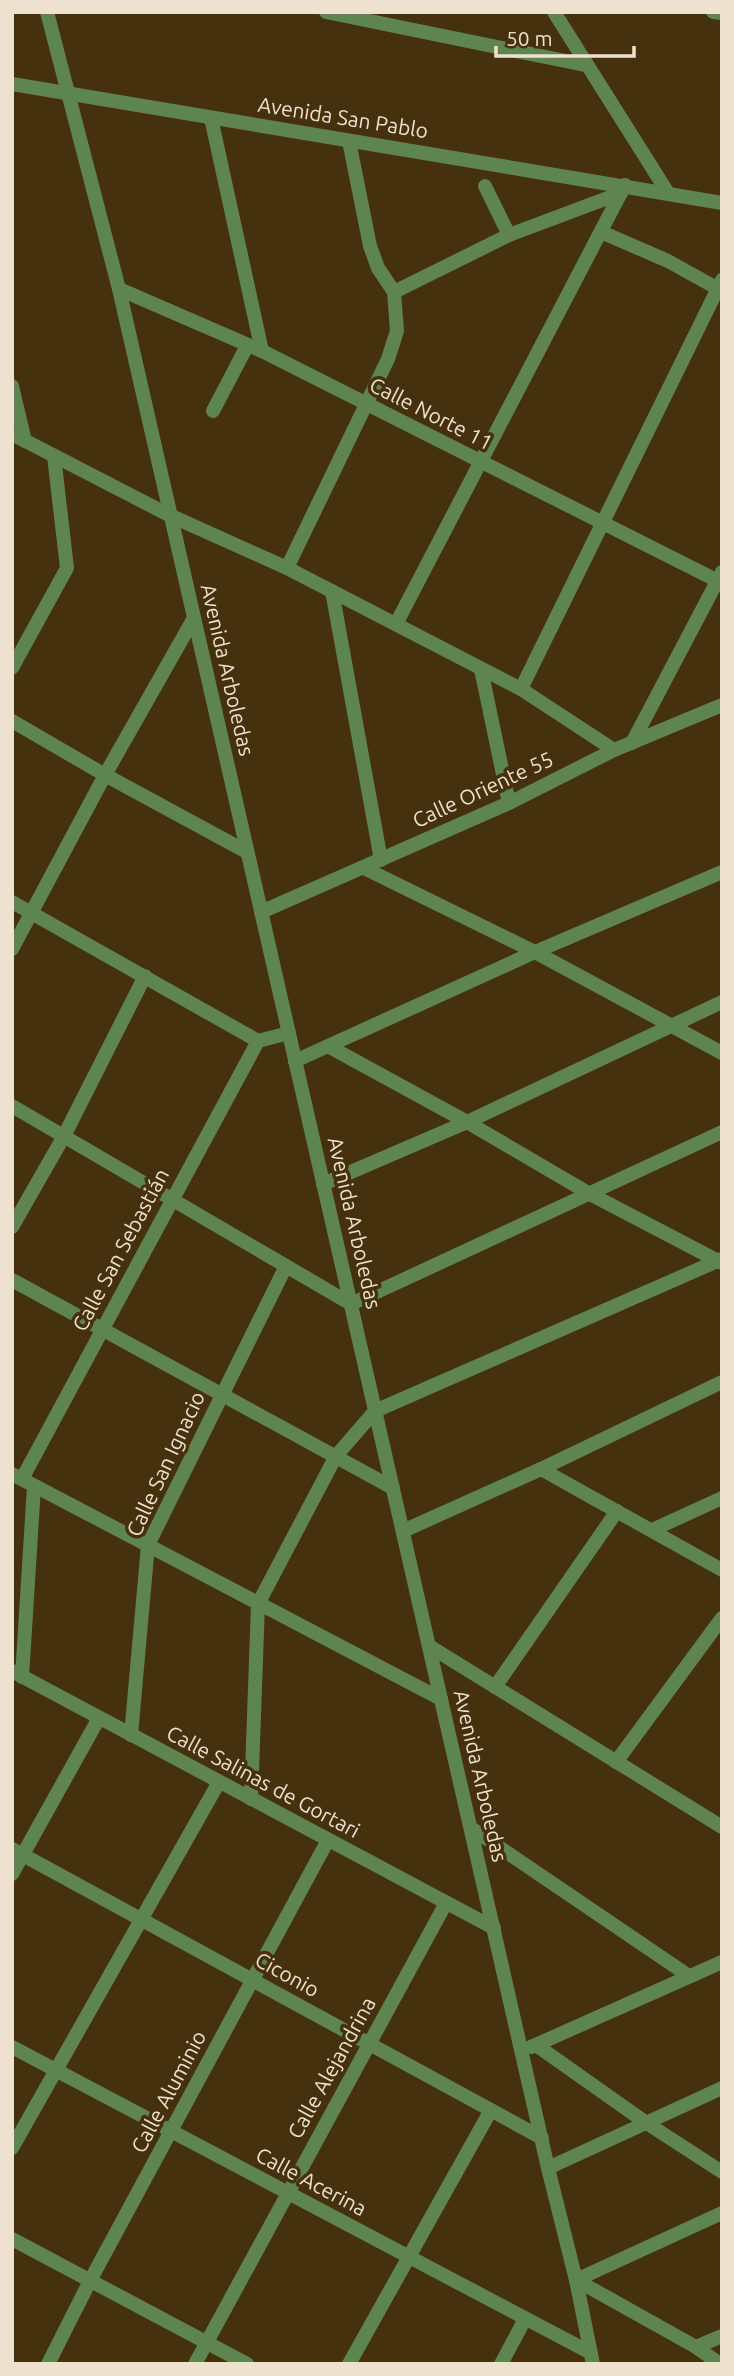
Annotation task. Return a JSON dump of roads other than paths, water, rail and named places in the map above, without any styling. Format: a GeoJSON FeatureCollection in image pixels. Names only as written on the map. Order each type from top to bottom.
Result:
{"type":"FeatureCollection","features":[{"type":"Feature","properties":{"kind":"street","name":"Avenida Arboledas"},"geometry":{"type":"LineString","coordinates":[[47,12],[119,289],[592,2359]]}},
{"type":"Feature","properties":{"kind":"street"},"geometry":{"type":"LineString","coordinates":[[326,12],[586,65]]}},
{"type":"Feature","properties":{"kind":"street"},"geometry":{"type":"LineString","coordinates":[[554,12],[668,193]]}},
{"type":"Feature","properties":{"kind":"street"},"geometry":{"type":"LineString","coordinates":[[713,12],[722,13]]}},
{"type":"Feature","properties":{"kind":"street","name":"Avenida San Pablo"},"geometry":{"type":"LineString","coordinates":[[12,84],[623,189],[668,193],[722,203]]}},
{"type":"Feature","properties":{"kind":"street"},"geometry":{"type":"LineString","coordinates":[[211,118],[262,351]]}},
{"type":"Feature","properties":{"kind":"street"},"geometry":{"type":"LineString","coordinates":[[287,568],[388,359],[397,331],[394,292],[378,268],[370,246],[349,141]]}},
{"type":"Feature","properties":{"kind":"street"},"geometry":{"type":"LineString","coordinates":[[485,186],[509,235]]}},
{"type":"Feature","properties":{"kind":"street"},"geometry":{"type":"LineString","coordinates":[[394,292],[509,235],[623,189]]}},
{"type":"Feature","properties":{"kind":"street"},"geometry":{"type":"LineString","coordinates":[[396,624],[623,189]]}},
{"type":"Feature","properties":{"kind":"street"},"geometry":{"type":"LineString","coordinates":[[520,689],[720,286],[601,232]]}},
{"type":"Feature","properties":{"kind":"street","name":"Calle Norte 11"},"geometry":{"type":"LineString","coordinates":[[119,289],[262,351],[482,463],[720,579]]}},
{"type":"Feature","properties":{"kind":"street"},"geometry":{"type":"LineString","coordinates":[[214,411],[247,346]]}},
{"type":"Feature","properties":{"kind":"street"},"geometry":{"type":"LineString","coordinates":[[12,386],[19,438],[169,515],[287,568],[481,668],[520,689],[614,750]]}},
{"type":"Feature","properties":{"kind":"street"},"geometry":{"type":"LineString","coordinates":[[12,668],[67,568],[54,456]]}},
{"type":"Feature","properties":{"kind":"street"},"geometry":{"type":"LineString","coordinates":[[632,743],[720,579]]}},
{"type":"Feature","properties":{"kind":"street"},"geometry":{"type":"LineString","coordinates":[[332,591],[381,860]]}},
{"type":"Feature","properties":{"kind":"street"},"geometry":{"type":"LineString","coordinates":[[12,949],[104,775],[194,618]]}},
{"type":"Feature","properties":{"kind":"street"},"geometry":{"type":"LineString","coordinates":[[481,668],[509,803]]}},
{"type":"Feature","properties":{"kind":"street","name":"Calle Oriente 55"},"geometry":{"type":"LineString","coordinates":[[261,912],[509,803],[614,750],[722,705]]}},
{"type":"Feature","properties":{"kind":"street"},"geometry":{"type":"LineString","coordinates":[[12,721],[104,775],[247,852]]}},
{"type":"Feature","properties":{"kind":"street"},"geometry":{"type":"LineString","coordinates":[[364,868],[535,952],[722,1053]]}},
{"type":"Feature","properties":{"kind":"street"},"geometry":{"type":"LineString","coordinates":[[295,1061],[535,952],[722,872]]}},
{"type":"Feature","properties":{"kind":"street"},"geometry":{"type":"LineString","coordinates":[[12,902],[257,1041],[289,1033]]}},
{"type":"Feature","properties":{"kind":"street"},"geometry":{"type":"LineString","coordinates":[[12,1227],[64,1136],[145,976]]}},
{"type":"Feature","properties":{"kind":"street"},"geometry":{"type":"LineString","coordinates":[[323,1184],[467,1122],[722,1002]]}},
{"type":"Feature","properties":{"kind":"street","name":"Calle San Sebastián"},"geometry":{"type":"LineString","coordinates":[[17,1674],[23,1480],[257,1041]]}},
{"type":"Feature","properties":{"kind":"street"},"geometry":{"type":"LineString","coordinates":[[328,1046],[467,1122],[590,1194],[721,1261]]}},
{"type":"Feature","properties":{"kind":"street"},"geometry":{"type":"LineString","coordinates":[[12,1106],[351,1304],[722,1132]]}},
{"type":"Feature","properties":{"kind":"street"},"geometry":{"type":"LineString","coordinates":[[251,1799],[258,1604],[336,1456],[376,1411],[721,1261]]}},
{"type":"Feature","properties":{"kind":"street","name":"Calle San Ignacio"},"geometry":{"type":"LineString","coordinates":[[131,1735],[148,1545],[286,1266]]}},
{"type":"Feature","properties":{"kind":"street"},"geometry":{"type":"LineString","coordinates":[[12,1280],[393,1488]]}},
{"type":"Feature","properties":{"kind":"street"},"geometry":{"type":"LineString","coordinates":[[403,1531],[541,1469],[722,1382]]}},
{"type":"Feature","properties":{"kind":"street"},"geometry":{"type":"LineString","coordinates":[[541,1469],[722,1570]]}},
{"type":"Feature","properties":{"kind":"street"},"geometry":{"type":"LineString","coordinates":[[23,1480],[441,1699]]}},
{"type":"Feature","properties":{"kind":"street"},"geometry":{"type":"LineString","coordinates":[[652,1530],[722,1498]]}},
{"type":"Feature","properties":{"kind":"street"},"geometry":{"type":"LineString","coordinates":[[495,1687],[617,1511]]}},
{"type":"Feature","properties":{"kind":"street"},"geometry":{"type":"LineString","coordinates":[[616,1762],[722,1618]]}},
{"type":"Feature","properties":{"kind":"street"},"geometry":{"type":"LineString","coordinates":[[429,1646],[722,1827]]}},
{"type":"Feature","properties":{"kind":"street","name":"Calle Salinas de Gortari"},"geometry":{"type":"LineString","coordinates":[[17,1674],[494,1928]]}},
{"type":"Feature","properties":{"kind":"street"},"geometry":{"type":"LineString","coordinates":[[12,1874],[18,1852],[99,1718]]}},
{"type":"Feature","properties":{"kind":"street"},"geometry":{"type":"LineString","coordinates":[[12,2148],[219,1782]]}},
{"type":"Feature","properties":{"kind":"street"},"geometry":{"type":"LineString","coordinates":[[471,1828],[690,1976]]}},
{"type":"Feature","properties":{"kind":"street","name":"Calle Aluminio"},"geometry":{"type":"LineString","coordinates":[[48,2364],[91,2279],[328,1840]]}},
{"type":"Feature","properties":{"kind":"street","name":"Ciconio"},"geometry":{"type":"LineString","coordinates":[[18,1852],[542,2138]]}},
{"type":"Feature","properties":{"kind":"street","name":"Calle Alejandrina"},"geometry":{"type":"LineString","coordinates":[[195,2364],[446,1903]]}},
{"type":"Feature","properties":{"kind":"street"},"geometry":{"type":"LineString","coordinates":[[522,2051],[722,1962]]}},
{"type":"Feature","properties":{"kind":"street"},"geometry":{"type":"LineString","coordinates":[[537,2045],[645,2122],[722,2172]]}},
{"type":"Feature","properties":{"kind":"street","name":"Calle Acerina"},"geometry":{"type":"LineString","coordinates":[[12,2047],[525,2319],[592,2359]]}},
{"type":"Feature","properties":{"kind":"street"},"geometry":{"type":"LineString","coordinates":[[548,2168],[722,2088]]}},
{"type":"Feature","properties":{"kind":"street"},"geometry":{"type":"LineString","coordinates":[[349,2364],[491,2110]]}},
{"type":"Feature","properties":{"kind":"street"},"geometry":{"type":"LineString","coordinates":[[576,2280],[722,2213]]}},
{"type":"Feature","properties":{"kind":"street"},"geometry":{"type":"LineString","coordinates":[[12,2239],[247,2364]]}},
{"type":"Feature","properties":{"kind":"street"},"geometry":{"type":"LineString","coordinates":[[576,2280],[696,2347],[720,2364]]}},
{"type":"Feature","properties":{"kind":"street"},"geometry":{"type":"LineString","coordinates":[[500,2364],[525,2319]]}},
{"type":"Feature","properties":{"kind":"street"},"geometry":{"type":"LineString","coordinates":[[696,2347],[722,2336]]}}]}
